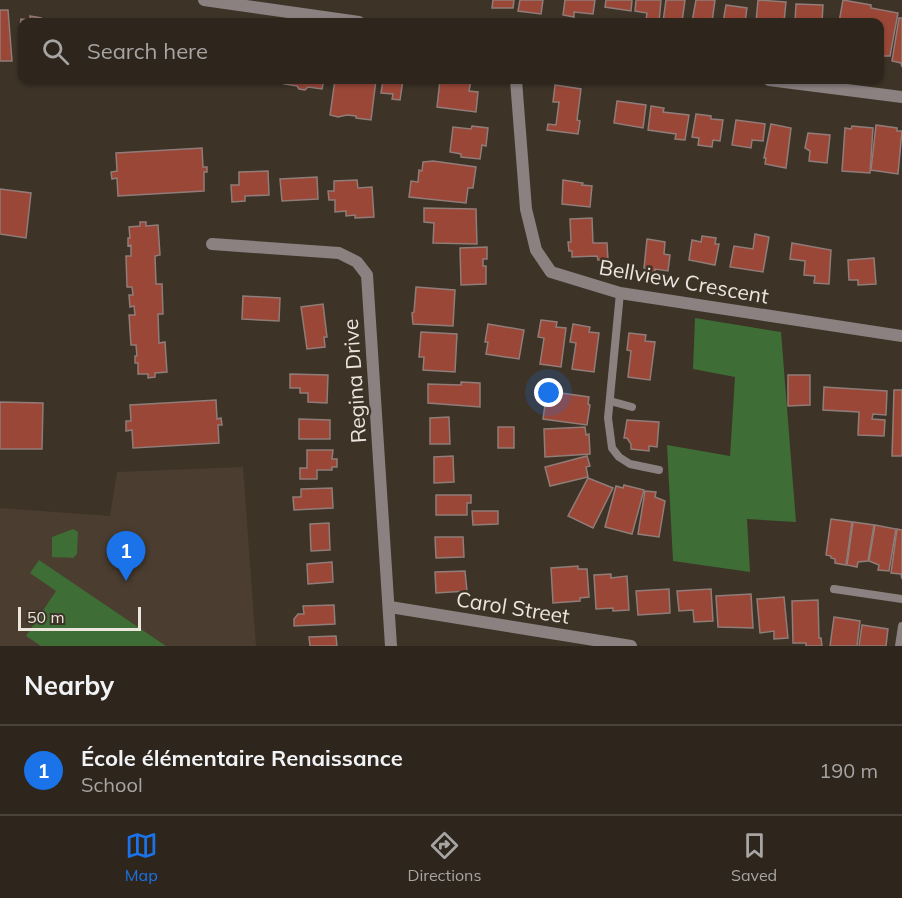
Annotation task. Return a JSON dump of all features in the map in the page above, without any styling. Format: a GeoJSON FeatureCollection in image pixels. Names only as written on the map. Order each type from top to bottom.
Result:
{"type":"FeatureCollection","features":[{"type":"Feature","properties":{"kind":"street"},"geometry":{"type":"LineString","coordinates":[[204,0],[331,18]]}},
{"type":"Feature","properties":{"kind":"street","name":"Bellview Crescent"},"geometry":{"type":"LineString","coordinates":[[516,84],[526,209],[536,250],[551,272],[620,293],[902,336]]}},
{"type":"Feature","properties":{"kind":"street"},"geometry":{"type":"LineString","coordinates":[[799,84],[902,98]]}},
{"type":"Feature","properties":{"kind":"street","name":"Regina Drive"},"geometry":{"type":"LineString","coordinates":[[212,244],[339,253],[357,262],[366,275],[391,646]]}},
{"type":"Feature","properties":{"kind":"street","name":"Carol Street"},"geometry":{"type":"LineString","coordinates":[[390,607],[631,646]]}},
{"type":"Feature","properties":{"kind":"lane"},"geometry":{"type":"LineString","coordinates":[[620,293],[608,418],[612,448],[619,458],[630,464],[659,470]]}},
{"type":"Feature","properties":{"kind":"lane"},"geometry":{"type":"LineString","coordinates":[[610,401],[632,407]]}},
{"type":"Feature","properties":{"kind":"lane"},"geometry":{"type":"LineString","coordinates":[[834,590],[902,599]]}},
{"type":"Feature","properties":{"kind":"lane"},"geometry":{"type":"LineString","coordinates":[[899,646],[902,626]]}},
{"type":"Feature","properties":{"kind":"shaded area"},"geometry":{"type":"Polygon","coordinates":[[[243,467],[256,646],[0,646],[0,508],[110,516],[117,472],[243,467]]]}},
{"type":"Feature","properties":{"kind":"green space"},"geometry":{"type":"Polygon","coordinates":[[[695,318],[781,332],[796,522],[747,519],[750,572],[673,561],[667,445],[730,456],[735,377],[693,369],[695,318]]]}},
{"type":"Feature","properties":{"kind":"green space"},"geometry":{"type":"Polygon","coordinates":[[[73,529],[78,532],[77,554],[73,558],[52,557],[52,537],[73,529]]]}},
{"type":"Feature","properties":{"kind":"green space"},"geometry":{"type":"Polygon","coordinates":[[[39,560],[166,646],[41,646],[26,636],[56,591],[30,573],[39,560]]]}},
{"type":"Feature","properties":{"kind":"building"},"geometry":{"type":"Polygon","coordinates":[[[493,0],[514,0],[513,8],[492,8],[493,0]]]}},
{"type":"Feature","properties":{"kind":"building"},"geometry":{"type":"Polygon","coordinates":[[[520,0],[543,0],[541,14],[518,11],[520,0]]]}},
{"type":"Feature","properties":{"kind":"building"},"geometry":{"type":"Polygon","coordinates":[[[565,0],[595,0],[593,14],[574,12],[574,17],[563,15],[565,0]]]}},
{"type":"Feature","properties":{"kind":"building"},"geometry":{"type":"Polygon","coordinates":[[[606,0],[632,0],[631,11],[605,7],[606,0]]]}},
{"type":"Feature","properties":{"kind":"building"},"geometry":{"type":"Polygon","coordinates":[[[636,0],[661,0],[659,18],[646,18],[647,13],[635,11],[636,0]]]}},
{"type":"Feature","properties":{"kind":"building"},"geometry":{"type":"Polygon","coordinates":[[[666,0],[685,0],[683,18],[664,18],[666,0]]]}},
{"type":"Feature","properties":{"kind":"building"},"geometry":{"type":"Polygon","coordinates":[[[696,0],[715,0],[713,18],[693,18],[696,0]]]}},
{"type":"Feature","properties":{"kind":"building"},"geometry":{"type":"Polygon","coordinates":[[[758,0],[786,2],[784,18],[756,18],[758,0]]]}},
{"type":"Feature","properties":{"kind":"building"},"geometry":{"type":"Polygon","coordinates":[[[843,0],[898,13],[890,56],[884,56],[884,18],[840,18],[843,0]]]}},
{"type":"Feature","properties":{"kind":"building"},"geometry":{"type":"Polygon","coordinates":[[[796,4],[823,5],[822,18],[795,18],[796,4]]]}},
{"type":"Feature","properties":{"kind":"building"},"geometry":{"type":"Polygon","coordinates":[[[726,5],[747,8],[746,18],[724,18],[726,5]]]}},
{"type":"Feature","properties":{"kind":"building"},"geometry":{"type":"Polygon","coordinates":[[[0,10],[8,10],[12,61],[0,61],[0,10]]]}},
{"type":"Feature","properties":{"kind":"building"},"geometry":{"type":"Polygon","coordinates":[[[899,18],[902,18],[902,67],[901,63],[892,61],[899,18]]]}},
{"type":"Feature","properties":{"kind":"building"},"geometry":{"type":"Polygon","coordinates":[[[284,84],[323,84],[322,89],[308,87],[305,90],[284,84]]]}},
{"type":"Feature","properties":{"kind":"building"},"geometry":{"type":"Polygon","coordinates":[[[334,84],[376,84],[371,120],[356,118],[356,116],[330,115],[334,84]]]}},
{"type":"Feature","properties":{"kind":"building"},"geometry":{"type":"Polygon","coordinates":[[[382,84],[402,84],[400,100],[392,99],[393,94],[381,93],[382,84]]]}},
{"type":"Feature","properties":{"kind":"building"},"geometry":{"type":"Polygon","coordinates":[[[440,84],[470,84],[469,91],[478,92],[476,112],[437,107],[440,84]]]}},
{"type":"Feature","properties":{"kind":"building"},"geometry":{"type":"Polygon","coordinates":[[[555,85],[581,89],[577,120],[580,121],[578,134],[547,130],[548,124],[556,125],[559,102],[553,102],[555,85]]]}},
{"type":"Feature","properties":{"kind":"building"},"geometry":{"type":"Polygon","coordinates":[[[617,101],[646,105],[643,128],[614,123],[617,101]]]}},
{"type":"Feature","properties":{"kind":"building"},"geometry":{"type":"Polygon","coordinates":[[[651,106],[664,108],[663,112],[689,115],[685,140],[675,139],[676,134],[648,130],[651,106]]]}},
{"type":"Feature","properties":{"kind":"building"},"geometry":{"type":"Polygon","coordinates":[[[696,114],[723,120],[720,141],[713,140],[712,147],[698,145],[699,138],[692,137],[696,114]]]}},
{"type":"Feature","properties":{"kind":"building"},"geometry":{"type":"Polygon","coordinates":[[[736,120],[765,124],[763,141],[752,140],[751,148],[732,145],[736,120]]]}},
{"type":"Feature","properties":{"kind":"building"},"geometry":{"type":"Polygon","coordinates":[[[771,124],[791,128],[786,168],[765,164],[766,158],[764,158],[771,124]]]}},
{"type":"Feature","properties":{"kind":"building"},"geometry":{"type":"Polygon","coordinates":[[[876,125],[902,131],[898,174],[871,170],[876,125]]]}},
{"type":"Feature","properties":{"kind":"building"},"geometry":{"type":"Polygon","coordinates":[[[472,126],[488,128],[486,146],[482,145],[480,159],[461,157],[461,154],[450,152],[453,127],[471,129],[472,126]]]}},
{"type":"Feature","properties":{"kind":"building"},"geometry":{"type":"Polygon","coordinates":[[[852,126],[873,128],[870,173],[842,171],[845,128],[851,129],[852,126]]]}},
{"type":"Feature","properties":{"kind":"building"},"geometry":{"type":"Polygon","coordinates":[[[808,133],[830,135],[827,163],[809,161],[810,151],[805,148],[808,133]]]}},
{"type":"Feature","properties":{"kind":"building"},"geometry":{"type":"Polygon","coordinates":[[[202,148],[203,167],[207,167],[207,172],[204,172],[204,191],[118,196],[117,178],[112,179],[111,172],[117,171],[116,153],[202,148]]]}},
{"type":"Feature","properties":{"kind":"building"},"geometry":{"type":"Polygon","coordinates":[[[433,161],[476,167],[473,188],[468,188],[466,203],[409,197],[411,181],[418,182],[419,170],[422,171],[423,162],[433,161]]]}},
{"type":"Feature","properties":{"kind":"building"},"geometry":{"type":"Polygon","coordinates":[[[268,171],[269,195],[245,196],[245,201],[232,202],[231,185],[239,185],[239,172],[268,171]]]}},
{"type":"Feature","properties":{"kind":"building"},"geometry":{"type":"Polygon","coordinates":[[[317,177],[318,199],[282,201],[280,179],[317,177]]]}},
{"type":"Feature","properties":{"kind":"building"},"geometry":{"type":"Polygon","coordinates":[[[357,180],[358,188],[372,187],[374,217],[355,218],[355,215],[346,216],[346,211],[335,212],[335,200],[329,200],[328,191],[334,191],[334,181],[357,180]]]}},
{"type":"Feature","properties":{"kind":"building"},"geometry":{"type":"Polygon","coordinates":[[[563,180],[592,186],[590,207],[562,204],[563,180]]]}},
{"type":"Feature","properties":{"kind":"building"},"geometry":{"type":"Polygon","coordinates":[[[0,189],[31,193],[26,238],[0,234],[0,189]]]}},
{"type":"Feature","properties":{"kind":"building"},"geometry":{"type":"Polygon","coordinates":[[[424,208],[476,209],[477,244],[433,243],[434,223],[424,222],[424,208]]]}},
{"type":"Feature","properties":{"kind":"building"},"geometry":{"type":"Polygon","coordinates":[[[592,218],[593,243],[607,243],[608,260],[598,260],[597,256],[572,257],[572,251],[569,251],[570,219],[592,218]]]}},
{"type":"Feature","properties":{"kind":"building"},"geometry":{"type":"Polygon","coordinates":[[[140,222],[146,222],[146,226],[158,225],[160,255],[155,256],[156,284],[162,284],[163,314],[158,314],[159,343],[165,342],[167,372],[155,373],[155,377],[148,378],[148,374],[138,374],[138,363],[135,363],[136,345],[131,345],[129,315],[135,315],[134,306],[130,307],[129,295],[133,295],[132,287],[127,287],[126,256],[131,256],[131,245],[128,246],[129,227],[140,226],[140,222]]]}},
{"type":"Feature","properties":{"kind":"building"},"geometry":{"type":"Polygon","coordinates":[[[755,234],[769,237],[763,272],[730,267],[734,246],[753,249],[755,234]]]}},
{"type":"Feature","properties":{"kind":"building"},"geometry":{"type":"Polygon","coordinates":[[[702,236],[716,238],[715,244],[719,244],[715,265],[689,260],[692,240],[701,242],[702,236]]]}},
{"type":"Feature","properties":{"kind":"building"},"geometry":{"type":"Polygon","coordinates":[[[647,239],[665,242],[664,254],[670,255],[668,271],[655,269],[655,273],[648,272],[648,269],[644,268],[647,239]]]}},
{"type":"Feature","properties":{"kind":"building"},"geometry":{"type":"Polygon","coordinates":[[[792,243],[831,250],[829,284],[814,283],[815,276],[804,275],[805,261],[790,259],[792,243]]]}},
{"type":"Feature","properties":{"kind":"building"},"geometry":{"type":"Polygon","coordinates":[[[487,247],[487,259],[483,259],[483,266],[486,266],[486,284],[461,285],[460,248],[487,247]]]}},
{"type":"Feature","properties":{"kind":"building"},"geometry":{"type":"Polygon","coordinates":[[[874,258],[876,284],[858,285],[858,280],[849,280],[848,260],[874,258]]]}},
{"type":"Feature","properties":{"kind":"building"},"geometry":{"type":"Polygon","coordinates":[[[416,287],[455,290],[453,326],[413,324],[412,313],[414,312],[416,287]]]}},
{"type":"Feature","properties":{"kind":"building"},"geometry":{"type":"Polygon","coordinates":[[[243,296],[280,298],[279,321],[242,319],[243,296]]]}},
{"type":"Feature","properties":{"kind":"building"},"geometry":{"type":"Polygon","coordinates":[[[323,304],[327,337],[324,337],[325,347],[307,349],[301,307],[323,304]]]}},
{"type":"Feature","properties":{"kind":"building"},"geometry":{"type":"Polygon","coordinates":[[[541,320],[557,322],[556,327],[566,328],[561,367],[540,364],[544,338],[538,337],[541,320]]]}},
{"type":"Feature","properties":{"kind":"building"},"geometry":{"type":"Polygon","coordinates":[[[488,324],[524,330],[519,359],[486,354],[488,324]]]}},
{"type":"Feature","properties":{"kind":"building"},"geometry":{"type":"Polygon","coordinates":[[[573,324],[590,327],[589,332],[599,333],[594,372],[572,369],[576,343],[570,342],[573,324]]]}},
{"type":"Feature","properties":{"kind":"building"},"geometry":{"type":"Polygon","coordinates":[[[421,332],[457,334],[455,372],[423,370],[424,357],[419,357],[421,332]]]}},
{"type":"Feature","properties":{"kind":"building"},"geometry":{"type":"Polygon","coordinates":[[[629,333],[646,335],[645,341],[655,342],[650,380],[628,377],[631,351],[627,350],[629,333]]]}},
{"type":"Feature","properties":{"kind":"building"},"geometry":{"type":"Polygon","coordinates":[[[290,374],[328,375],[327,403],[308,402],[308,393],[300,393],[300,388],[290,388],[290,374]]]}},
{"type":"Feature","properties":{"kind":"building"},"geometry":{"type":"Polygon","coordinates":[[[788,375],[810,375],[810,405],[788,406],[788,375]]]}},
{"type":"Feature","properties":{"kind":"building"},"geometry":{"type":"Polygon","coordinates":[[[461,382],[480,383],[480,407],[428,403],[428,384],[461,385],[461,382]]]}},
{"type":"Feature","properties":{"kind":"building"},"geometry":{"type":"Polygon","coordinates":[[[824,387],[887,391],[886,415],[873,414],[872,419],[885,420],[884,436],[858,435],[859,412],[823,410],[824,387]]]}},
{"type":"Feature","properties":{"kind":"building"},"geometry":{"type":"Polygon","coordinates":[[[894,390],[902,390],[902,456],[892,456],[894,390]]]}},
{"type":"Feature","properties":{"kind":"building"},"geometry":{"type":"Polygon","coordinates":[[[547,391],[589,397],[587,425],[543,419],[547,391]]]}},
{"type":"Feature","properties":{"kind":"building"},"geometry":{"type":"Polygon","coordinates":[[[216,400],[217,419],[221,418],[222,425],[218,425],[219,443],[133,448],[132,430],[126,431],[126,421],[131,421],[130,405],[216,400]]]}},
{"type":"Feature","properties":{"kind":"building"},"geometry":{"type":"Polygon","coordinates":[[[0,402],[43,403],[42,449],[0,449],[0,402]]]}},
{"type":"Feature","properties":{"kind":"building"},"geometry":{"type":"Polygon","coordinates":[[[449,417],[450,444],[430,444],[430,418],[449,417]]]}},
{"type":"Feature","properties":{"kind":"building"},"geometry":{"type":"Polygon","coordinates":[[[299,419],[330,420],[330,439],[299,439],[299,419]]]}},
{"type":"Feature","properties":{"kind":"building"},"geometry":{"type":"Polygon","coordinates":[[[627,420],[659,422],[657,447],[649,446],[649,451],[631,449],[631,444],[627,438],[624,438],[627,420]]]}},
{"type":"Feature","properties":{"kind":"building"},"geometry":{"type":"Polygon","coordinates":[[[498,427],[514,427],[514,448],[498,448],[498,427]]]}},
{"type":"Feature","properties":{"kind":"building"},"geometry":{"type":"Polygon","coordinates":[[[585,427],[586,435],[589,434],[590,454],[545,457],[544,429],[585,427]]]}},
{"type":"Feature","properties":{"kind":"building"},"geometry":{"type":"Polygon","coordinates":[[[307,450],[333,450],[332,459],[337,459],[337,467],[332,467],[332,470],[317,470],[317,479],[300,479],[300,468],[307,468],[307,450]]]}},
{"type":"Feature","properties":{"kind":"building"},"geometry":{"type":"Polygon","coordinates":[[[453,456],[454,482],[434,483],[434,457],[453,456]]]}},
{"type":"Feature","properties":{"kind":"building"},"geometry":{"type":"Polygon","coordinates":[[[587,456],[590,466],[586,467],[588,477],[550,486],[545,467],[587,456]]]}},
{"type":"Feature","properties":{"kind":"building"},"geometry":{"type":"Polygon","coordinates":[[[588,478],[613,488],[593,528],[568,516],[588,478]]]}},
{"type":"Feature","properties":{"kind":"building"},"geometry":{"type":"Polygon","coordinates":[[[624,485],[644,490],[632,534],[605,527],[616,486],[623,488],[624,485]]]}},
{"type":"Feature","properties":{"kind":"building"},"geometry":{"type":"Polygon","coordinates":[[[332,488],[333,508],[294,510],[293,497],[301,497],[301,489],[332,488]]]}},
{"type":"Feature","properties":{"kind":"building"},"geometry":{"type":"Polygon","coordinates":[[[645,491],[656,492],[655,497],[665,501],[659,537],[638,534],[645,491]]]}},
{"type":"Feature","properties":{"kind":"building"},"geometry":{"type":"Polygon","coordinates":[[[436,495],[471,495],[471,503],[467,503],[467,515],[436,515],[436,495]]]}},
{"type":"Feature","properties":{"kind":"building"},"geometry":{"type":"Polygon","coordinates":[[[472,511],[498,511],[498,524],[473,525],[472,511]]]}},
{"type":"Feature","properties":{"kind":"building"},"geometry":{"type":"Polygon","coordinates":[[[831,519],[852,522],[846,565],[835,563],[835,559],[826,555],[831,519]]]}},
{"type":"Feature","properties":{"kind":"building"},"geometry":{"type":"Polygon","coordinates":[[[853,522],[874,525],[868,561],[858,562],[857,567],[847,565],[853,522]]]}},
{"type":"Feature","properties":{"kind":"building"},"geometry":{"type":"Polygon","coordinates":[[[329,523],[330,550],[311,551],[310,524],[329,523]]]}},
{"type":"Feature","properties":{"kind":"building"},"geometry":{"type":"Polygon","coordinates":[[[875,525],[896,529],[889,571],[878,570],[879,565],[869,561],[875,525]]]}},
{"type":"Feature","properties":{"kind":"building"},"geometry":{"type":"Polygon","coordinates":[[[897,529],[902,530],[902,579],[901,574],[891,573],[897,529]]]}},
{"type":"Feature","properties":{"kind":"building"},"geometry":{"type":"Polygon","coordinates":[[[435,537],[463,537],[464,557],[436,558],[435,537]]]}},
{"type":"Feature","properties":{"kind":"building"},"geometry":{"type":"Polygon","coordinates":[[[332,562],[333,582],[308,584],[307,564],[332,562]]]}},
{"type":"Feature","properties":{"kind":"building"},"geometry":{"type":"Polygon","coordinates":[[[578,566],[578,569],[587,569],[589,597],[580,598],[580,601],[553,603],[551,568],[578,566]]]}},
{"type":"Feature","properties":{"kind":"building"},"geometry":{"type":"Polygon","coordinates":[[[465,571],[467,591],[436,593],[435,572],[465,571]]]}},
{"type":"Feature","properties":{"kind":"building"},"geometry":{"type":"Polygon","coordinates":[[[611,574],[611,578],[627,576],[629,610],[596,609],[594,575],[611,574]]]}},
{"type":"Feature","properties":{"kind":"building"},"geometry":{"type":"Polygon","coordinates":[[[669,589],[670,613],[638,615],[636,591],[669,589]]]}},
{"type":"Feature","properties":{"kind":"building"},"geometry":{"type":"Polygon","coordinates":[[[711,589],[713,621],[694,622],[693,610],[679,611],[677,591],[711,589]]]}},
{"type":"Feature","properties":{"kind":"building"},"geometry":{"type":"Polygon","coordinates":[[[751,594],[753,628],[718,627],[716,596],[751,594]]]}},
{"type":"Feature","properties":{"kind":"building"},"geometry":{"type":"Polygon","coordinates":[[[784,597],[788,638],[774,639],[774,631],[760,633],[757,599],[784,597]]]}},
{"type":"Feature","properties":{"kind":"building"},"geometry":{"type":"Polygon","coordinates":[[[818,600],[819,638],[821,638],[822,646],[793,643],[792,601],[818,600]]]}},
{"type":"Feature","properties":{"kind":"building"},"geometry":{"type":"Polygon","coordinates":[[[334,605],[335,624],[294,626],[294,619],[298,614],[304,614],[303,606],[334,605]]]}},
{"type":"Feature","properties":{"kind":"building"},"geometry":{"type":"Polygon","coordinates":[[[834,617],[860,621],[857,646],[830,646],[834,617]]]}},
{"type":"Feature","properties":{"kind":"building"},"geometry":{"type":"Polygon","coordinates":[[[862,625],[888,629],[886,646],[859,646],[862,625]]]}},
{"type":"Feature","properties":{"kind":"building"},"geometry":{"type":"Polygon","coordinates":[[[336,636],[337,646],[310,646],[309,637],[336,636]]]}},
{"type":"Feature","properties":{"kind":"place","name":"École élémentaire Renaissance"},"geometry":{"type":"Point","coordinates":[126,581]}}]}
